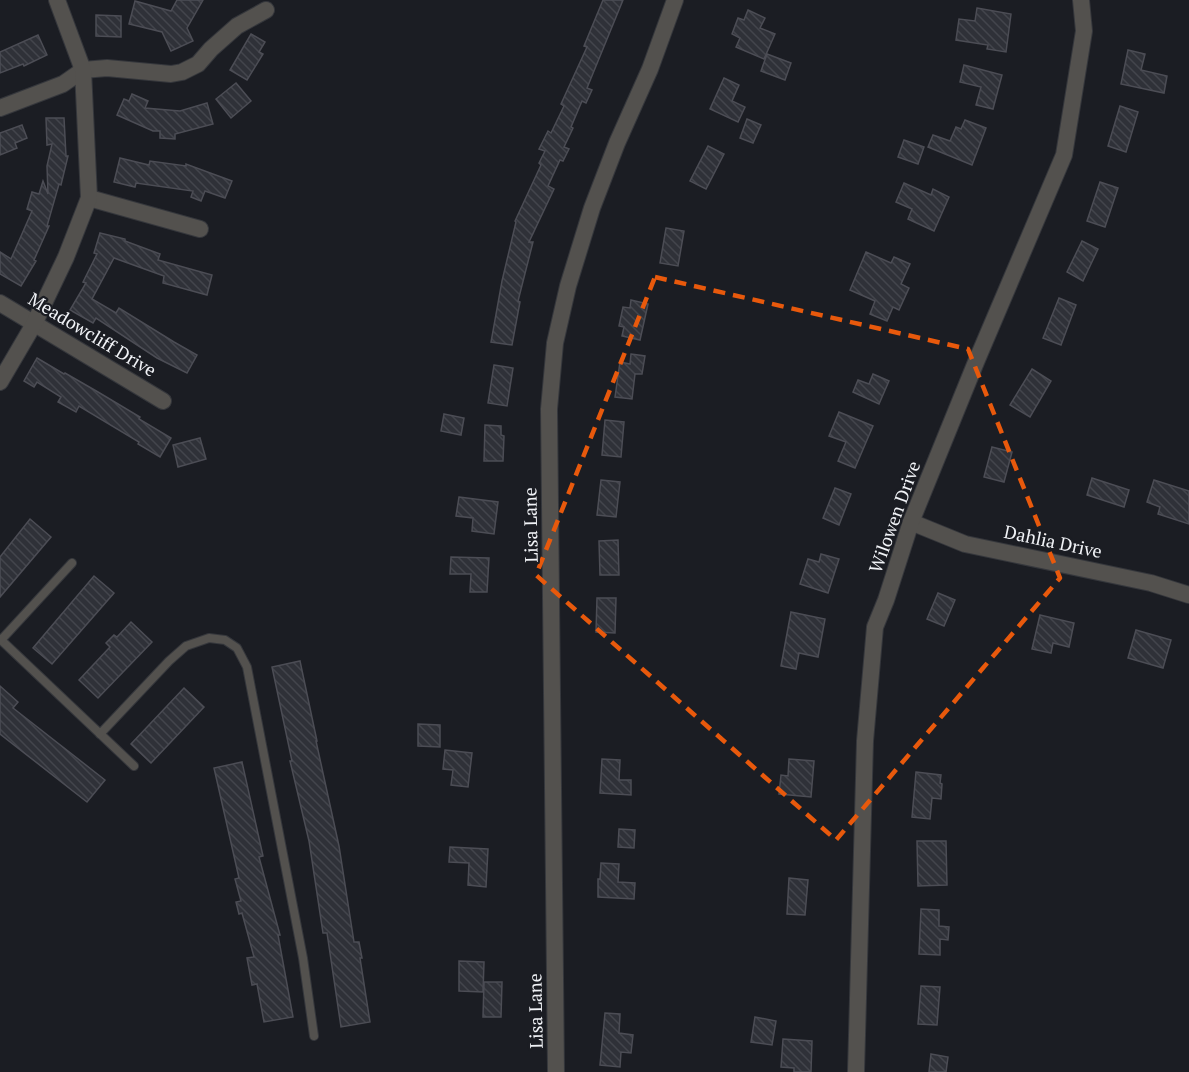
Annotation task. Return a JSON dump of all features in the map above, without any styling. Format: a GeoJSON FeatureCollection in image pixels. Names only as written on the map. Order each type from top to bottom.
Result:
{"type":"FeatureCollection","features":[{"type":"Feature","properties":{"kind":"street"},"geometry":{"type":"LineString","coordinates":[[0,382],[34,324],[66,257],[89,198],[83,70],[57,0]]}},
{"type":"Feature","properties":{"kind":"street","name":"Lisa Lane"},"geometry":{"type":"LineString","coordinates":[[556,1072],[549,409],[555,343],[568,286],[592,208],[617,143],[650,69],[675,0]]}},
{"type":"Feature","properties":{"kind":"street","name":"Wilowen Drive"},"geometry":{"type":"LineString","coordinates":[[856,1072],[865,741],[875,627],[911,522],[1064,155],[1084,31],[1081,0]]}},
{"type":"Feature","properties":{"kind":"street"},"geometry":{"type":"LineString","coordinates":[[0,108],[63,84],[83,70],[107,68],[171,74],[182,72],[198,64],[237,26],[267,10]]}},
{"type":"Feature","properties":{"kind":"street"},"geometry":{"type":"LineString","coordinates":[[89,198],[200,229]]}},
{"type":"Feature","properties":{"kind":"street","name":"Meadowcliff Drive"},"geometry":{"type":"LineString","coordinates":[[0,303],[163,401]]}},
{"type":"Feature","properties":{"kind":"street","name":"Dahlia Drive"},"geometry":{"type":"LineString","coordinates":[[911,522],[965,544],[1151,583],[1189,595]]}},
{"type":"Feature","properties":{"kind":"lane"},"geometry":{"type":"LineString","coordinates":[[72,563],[0,640],[134,766]]}},
{"type":"Feature","properties":{"kind":"lane"},"geometry":{"type":"LineString","coordinates":[[100,734],[186,646],[209,638],[225,639],[237,648],[247,667],[303,958],[314,1036]]}},
{"type":"Feature","properties":{"kind":"highlighted area"},"geometry":{"type":"Polygon","coordinates":[[[655,277],[968,349],[1060,578],[836,840],[536,575],[655,277]]]}},
{"type":"Feature","properties":{"kind":"building"},"geometry":{"type":"Polygon","coordinates":[[[177,0],[203,0],[187,28],[193,41],[171,51],[162,32],[129,24],[135,1],[171,11],[177,0]]]}},
{"type":"Feature","properties":{"kind":"building"},"geometry":{"type":"Polygon","coordinates":[[[603,0],[623,0],[587,88],[592,90],[586,103],[582,101],[571,127],[573,128],[564,147],[569,149],[563,161],[560,160],[548,186],[554,189],[529,242],[533,242],[518,301],[520,302],[512,345],[491,342],[515,221],[541,165],[539,163],[545,151],[539,149],[548,131],[551,133],[564,106],[561,104],[587,47],[584,46],[603,0]]]}},
{"type":"Feature","properties":{"kind":"building"},"geometry":{"type":"Polygon","coordinates":[[[977,8],[1011,14],[1006,52],[987,49],[988,45],[956,40],[959,19],[975,21],[977,8]]]}},
{"type":"Feature","properties":{"kind":"building"},"geometry":{"type":"Polygon","coordinates":[[[748,10],[765,18],[760,28],[775,34],[764,59],[736,47],[740,38],[732,34],[738,18],[744,20],[748,10]]]}},
{"type":"Feature","properties":{"kind":"building"},"geometry":{"type":"Polygon","coordinates":[[[96,15],[121,16],[121,37],[96,36],[96,15]]]}},
{"type":"Feature","properties":{"kind":"building"},"geometry":{"type":"Polygon","coordinates":[[[251,34],[265,42],[259,52],[263,54],[247,80],[230,70],[251,34]]]}},
{"type":"Feature","properties":{"kind":"building"},"geometry":{"type":"Polygon","coordinates":[[[38,35],[47,55],[24,66],[23,64],[0,73],[0,52],[38,35]]]}},
{"type":"Feature","properties":{"kind":"building"},"geometry":{"type":"Polygon","coordinates":[[[1128,50],[1145,54],[1141,70],[1167,76],[1164,93],[1121,84],[1128,50]]]}},
{"type":"Feature","properties":{"kind":"building"},"geometry":{"type":"Polygon","coordinates":[[[767,54],[791,63],[785,80],[761,71],[767,54]]]}},
{"type":"Feature","properties":{"kind":"building"},"geometry":{"type":"Polygon","coordinates":[[[964,65],[1002,75],[993,109],[976,105],[981,87],[960,82],[964,65]]]}},
{"type":"Feature","properties":{"kind":"building"},"geometry":{"type":"Polygon","coordinates":[[[724,78],[739,85],[732,101],[745,107],[738,122],[710,109],[724,78]]]}},
{"type":"Feature","properties":{"kind":"building"},"geometry":{"type":"Polygon","coordinates":[[[236,83],[251,101],[231,118],[216,99],[236,83]]]}},
{"type":"Feature","properties":{"kind":"building"},"geometry":{"type":"Polygon","coordinates":[[[132,94],[148,101],[145,108],[180,111],[207,103],[213,124],[175,134],[175,139],[160,138],[160,131],[153,131],[117,115],[124,99],[129,101],[132,94]]]}},
{"type":"Feature","properties":{"kind":"building"},"geometry":{"type":"Polygon","coordinates":[[[1120,106],[1138,112],[1126,152],[1108,146],[1120,106]]]}},
{"type":"Feature","properties":{"kind":"building"},"geometry":{"type":"Polygon","coordinates":[[[46,118],[64,118],[66,156],[68,156],[47,226],[49,226],[34,260],[36,261],[21,286],[0,274],[0,252],[11,259],[32,211],[27,209],[32,192],[39,194],[43,181],[48,194],[47,166],[52,144],[47,145],[46,118]]]}},
{"type":"Feature","properties":{"kind":"building"},"geometry":{"type":"Polygon","coordinates":[[[747,119],[761,125],[753,143],[740,138],[747,119]]]}},
{"type":"Feature","properties":{"kind":"building"},"geometry":{"type":"Polygon","coordinates":[[[965,120],[986,128],[972,165],[928,147],[933,135],[950,141],[956,127],[961,129],[965,120]]]}},
{"type":"Feature","properties":{"kind":"building"},"geometry":{"type":"Polygon","coordinates":[[[22,125],[27,138],[15,143],[17,148],[0,155],[0,133],[22,125]]]}},
{"type":"Feature","properties":{"kind":"building"},"geometry":{"type":"Polygon","coordinates":[[[904,140],[924,147],[918,164],[898,157],[904,140]]]}},
{"type":"Feature","properties":{"kind":"building"},"geometry":{"type":"Polygon","coordinates":[[[708,146],[724,154],[706,189],[690,181],[708,146]]]}},
{"type":"Feature","properties":{"kind":"building"},"geometry":{"type":"Polygon","coordinates":[[[120,158],[149,165],[150,161],[186,166],[186,164],[232,181],[225,198],[205,191],[201,201],[191,197],[193,191],[136,183],[135,187],[114,182],[120,158]]]}},
{"type":"Feature","properties":{"kind":"building"},"geometry":{"type":"Polygon","coordinates":[[[1100,182],[1118,188],[1105,227],[1087,221],[1100,182]]]}},
{"type":"Feature","properties":{"kind":"building"},"geometry":{"type":"Polygon","coordinates":[[[904,183],[931,195],[933,189],[949,197],[934,231],[908,219],[912,209],[896,202],[904,183]]]}},
{"type":"Feature","properties":{"kind":"building"},"geometry":{"type":"Polygon","coordinates":[[[666,228],[684,231],[678,266],[660,263],[666,228]]]}},
{"type":"Feature","properties":{"kind":"building"},"geometry":{"type":"Polygon","coordinates":[[[100,233],[125,239],[125,241],[160,254],[158,260],[212,275],[207,295],[163,283],[164,276],[114,258],[92,299],[116,313],[119,308],[197,355],[187,373],[157,358],[96,318],[93,323],[70,310],[86,283],[83,282],[97,254],[94,253],[100,233]]]}},
{"type":"Feature","properties":{"kind":"building"},"geometry":{"type":"Polygon","coordinates":[[[1082,241],[1098,249],[1083,281],[1067,272],[1082,241]]]}},
{"type":"Feature","properties":{"kind":"building"},"geometry":{"type":"Polygon","coordinates":[[[866,252],[891,263],[894,257],[910,264],[901,284],[909,288],[899,310],[893,307],[887,321],[870,314],[875,301],[850,290],[866,252]]]}},
{"type":"Feature","properties":{"kind":"building"},"geometry":{"type":"Polygon","coordinates":[[[1059,298],[1076,305],[1061,345],[1043,338],[1059,298]]]}},
{"type":"Feature","properties":{"kind":"building"},"geometry":{"type":"Polygon","coordinates":[[[631,300],[648,304],[640,340],[622,336],[624,327],[619,326],[623,307],[630,308],[631,300]]]}},
{"type":"Feature","properties":{"kind":"building"},"geometry":{"type":"Polygon","coordinates":[[[631,354],[645,356],[642,374],[635,374],[632,399],[615,397],[620,362],[630,364],[631,354]]]}},
{"type":"Feature","properties":{"kind":"building"},"geometry":{"type":"Polygon","coordinates":[[[37,358],[140,417],[139,419],[171,438],[160,457],[79,406],[76,412],[58,402],[61,397],[37,382],[34,387],[24,381],[37,358]]]}},
{"type":"Feature","properties":{"kind":"building"},"geometry":{"type":"Polygon","coordinates":[[[494,365],[513,368],[507,406],[488,403],[494,365]]]}},
{"type":"Feature","properties":{"kind":"building"},"geometry":{"type":"Polygon","coordinates":[[[1032,369],[1051,381],[1030,417],[1010,405],[1032,369]]]}},
{"type":"Feature","properties":{"kind":"building"},"geometry":{"type":"Polygon","coordinates":[[[873,374],[889,381],[879,404],[853,392],[858,380],[869,384],[873,374]]]}},
{"type":"Feature","properties":{"kind":"building"},"geometry":{"type":"Polygon","coordinates":[[[839,412],[873,426],[855,468],[838,461],[846,442],[829,436],[839,412]]]}},
{"type":"Feature","properties":{"kind":"building"},"geometry":{"type":"Polygon","coordinates":[[[444,414],[464,418],[461,435],[441,431],[444,414]]]}},
{"type":"Feature","properties":{"kind":"building"},"geometry":{"type":"Polygon","coordinates":[[[605,420],[624,422],[621,457],[602,455],[605,420]]]}},
{"type":"Feature","properties":{"kind":"building"},"geometry":{"type":"Polygon","coordinates":[[[485,425],[501,426],[501,435],[504,436],[503,461],[484,461],[485,425]]]}},
{"type":"Feature","properties":{"kind":"building"},"geometry":{"type":"Polygon","coordinates":[[[200,438],[206,459],[178,467],[173,445],[200,438]]]}},
{"type":"Feature","properties":{"kind":"building"},"geometry":{"type":"Polygon","coordinates":[[[992,447],[1012,452],[1004,482],[984,477],[992,447]]]}},
{"type":"Feature","properties":{"kind":"building"},"geometry":{"type":"Polygon","coordinates":[[[1092,478],[1129,490],[1124,507],[1087,495],[1092,478]]]}},
{"type":"Feature","properties":{"kind":"building"},"geometry":{"type":"Polygon","coordinates":[[[601,480],[620,482],[616,517],[597,515],[601,480]]]}},
{"type":"Feature","properties":{"kind":"building"},"geometry":{"type":"Polygon","coordinates":[[[1154,480],[1189,491],[1189,524],[1158,514],[1160,507],[1147,502],[1154,480]]]}},
{"type":"Feature","properties":{"kind":"building"},"geometry":{"type":"Polygon","coordinates":[[[835,488],[851,494],[839,525],[823,518],[835,488]]]}},
{"type":"Feature","properties":{"kind":"building"},"geometry":{"type":"Polygon","coordinates":[[[459,497],[498,502],[494,534],[472,531],[473,518],[456,516],[459,497]]]}},
{"type":"Feature","properties":{"kind":"building"},"geometry":{"type":"Polygon","coordinates":[[[30,519],[51,537],[0,597],[0,557],[30,519]]]}},
{"type":"Feature","properties":{"kind":"building"},"geometry":{"type":"Polygon","coordinates":[[[618,540],[619,575],[600,575],[599,541],[618,540]]]}},
{"type":"Feature","properties":{"kind":"building"},"geometry":{"type":"Polygon","coordinates":[[[821,554],[839,559],[828,593],[800,584],[808,559],[819,562],[821,554]]]}},
{"type":"Feature","properties":{"kind":"building"},"geometry":{"type":"Polygon","coordinates":[[[451,557],[489,558],[487,592],[470,592],[471,574],[450,574],[451,557]]]}},
{"type":"Feature","properties":{"kind":"building"},"geometry":{"type":"Polygon","coordinates":[[[94,576],[114,593],[52,664],[33,648],[94,576]]]}},
{"type":"Feature","properties":{"kind":"building"},"geometry":{"type":"Polygon","coordinates":[[[938,593],[955,600],[944,626],[927,619],[938,593]]]}},
{"type":"Feature","properties":{"kind":"building"},"geometry":{"type":"Polygon","coordinates":[[[597,598],[616,598],[615,633],[596,632],[597,598]]]}},
{"type":"Feature","properties":{"kind":"building"},"geometry":{"type":"Polygon","coordinates":[[[791,612],[825,619],[818,657],[799,653],[796,669],[781,666],[791,612]]]}},
{"type":"Feature","properties":{"kind":"building"},"geometry":{"type":"Polygon","coordinates":[[[1040,615],[1074,623],[1069,647],[1053,643],[1051,653],[1032,649],[1040,615]]]}},
{"type":"Feature","properties":{"kind":"building"},"geometry":{"type":"Polygon","coordinates":[[[131,622],[152,642],[98,698],[79,680],[110,647],[106,643],[114,635],[117,637],[131,622]]]}},
{"type":"Feature","properties":{"kind":"building"},"geometry":{"type":"Polygon","coordinates":[[[1136,630],[1171,640],[1163,668],[1128,658],[1136,630]]]}},
{"type":"Feature","properties":{"kind":"building"},"geometry":{"type":"Polygon","coordinates":[[[300,661],[339,846],[354,942],[359,942],[370,1022],[341,1027],[327,933],[323,933],[309,841],[290,761],[292,761],[272,667],[300,661]]]}},
{"type":"Feature","properties":{"kind":"building"},"geometry":{"type":"Polygon","coordinates":[[[0,686],[18,702],[13,708],[105,780],[87,802],[0,734],[0,686]]]}},
{"type":"Feature","properties":{"kind":"building"},"geometry":{"type":"Polygon","coordinates":[[[184,688],[204,707],[151,763],[131,744],[184,688]]]}},
{"type":"Feature","properties":{"kind":"building"},"geometry":{"type":"Polygon","coordinates":[[[418,724],[440,725],[440,747],[418,746],[418,724]]]}},
{"type":"Feature","properties":{"kind":"building"},"geometry":{"type":"Polygon","coordinates":[[[445,750],[472,753],[468,787],[451,785],[453,770],[443,769],[445,750]]]}},
{"type":"Feature","properties":{"kind":"building"},"geometry":{"type":"Polygon","coordinates":[[[602,759],[620,760],[619,780],[631,780],[631,795],[600,793],[602,759]]]}},
{"type":"Feature","properties":{"kind":"building"},"geometry":{"type":"Polygon","coordinates":[[[789,759],[814,761],[811,797],[779,794],[781,775],[788,776],[789,759]]]}},
{"type":"Feature","properties":{"kind":"building"},"geometry":{"type":"Polygon","coordinates":[[[242,762],[263,856],[259,857],[280,935],[278,935],[293,1017],[264,1022],[257,984],[252,985],[247,958],[254,957],[242,913],[239,914],[236,902],[241,901],[235,879],[239,878],[214,768],[242,762]]]}},
{"type":"Feature","properties":{"kind":"building"},"geometry":{"type":"Polygon","coordinates":[[[916,772],[941,775],[941,799],[932,798],[930,819],[912,817],[916,772]]]}},
{"type":"Feature","properties":{"kind":"building"},"geometry":{"type":"Polygon","coordinates":[[[619,829],[635,830],[634,848],[618,847],[619,829]]]}},
{"type":"Feature","properties":{"kind":"building"},"geometry":{"type":"Polygon","coordinates":[[[917,841],[946,841],[947,885],[918,886],[917,841]]]}},
{"type":"Feature","properties":{"kind":"building"},"geometry":{"type":"Polygon","coordinates":[[[450,847],[488,849],[486,887],[468,885],[469,863],[449,862],[450,847]]]}},
{"type":"Feature","properties":{"kind":"building"},"geometry":{"type":"Polygon","coordinates":[[[601,863],[619,864],[618,882],[635,883],[634,899],[598,897],[601,863]]]}},
{"type":"Feature","properties":{"kind":"building"},"geometry":{"type":"Polygon","coordinates":[[[789,878],[808,880],[805,915],[787,914],[789,878]]]}},
{"type":"Feature","properties":{"kind":"building"},"geometry":{"type":"Polygon","coordinates":[[[921,909],[939,910],[939,926],[949,927],[948,940],[940,939],[940,955],[919,954],[921,909]]]}},
{"type":"Feature","properties":{"kind":"building"},"geometry":{"type":"Polygon","coordinates":[[[459,961],[484,962],[483,992],[459,991],[459,961]]]}},
{"type":"Feature","properties":{"kind":"building"},"geometry":{"type":"Polygon","coordinates":[[[484,982],[502,982],[501,1017],[483,1017],[484,982]]]}},
{"type":"Feature","properties":{"kind":"building"},"geometry":{"type":"Polygon","coordinates":[[[921,986],[940,987],[937,1025],[918,1024],[921,986]]]}},
{"type":"Feature","properties":{"kind":"building"},"geometry":{"type":"Polygon","coordinates":[[[605,1013],[620,1014],[619,1033],[633,1035],[631,1053],[621,1052],[620,1067],[600,1065],[605,1013]]]}},
{"type":"Feature","properties":{"kind":"building"},"geometry":{"type":"Polygon","coordinates":[[[755,1017],[776,1021],[772,1045],[751,1042],[755,1017]]]}},
{"type":"Feature","properties":{"kind":"building"},"geometry":{"type":"Polygon","coordinates":[[[783,1039],[812,1041],[811,1072],[794,1072],[794,1068],[781,1067],[783,1039]]]}},
{"type":"Feature","properties":{"kind":"building"},"geometry":{"type":"Polygon","coordinates":[[[931,1054],[948,1057],[946,1072],[929,1072],[931,1054]]]}}]}
